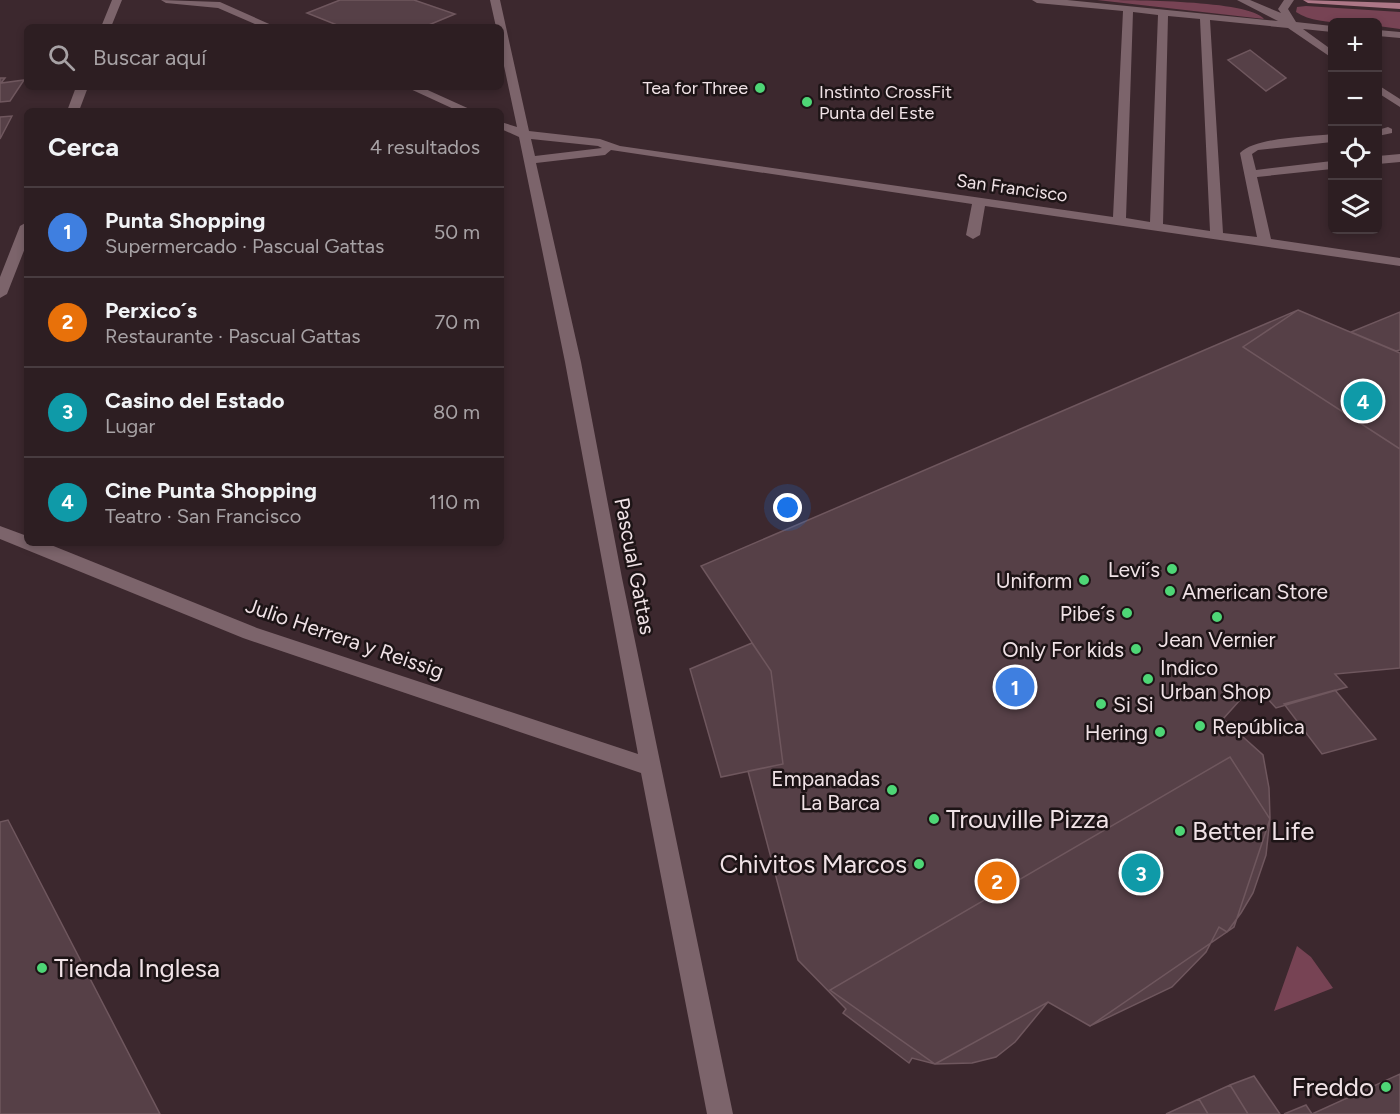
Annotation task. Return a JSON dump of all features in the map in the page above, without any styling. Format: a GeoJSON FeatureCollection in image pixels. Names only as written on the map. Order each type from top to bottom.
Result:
{"type":"FeatureCollection","features":[{"type":"Feature","properties":{"kind":"main road"},"geometry":{"type":"LineString","coordinates":[[1308,0],[1400,6]]}},
{"type":"Feature","properties":{"kind":"street"},"geometry":{"type":"LineString","coordinates":[[107,24],[117,0]]}},
{"type":"Feature","properties":{"kind":"street"},"geometry":{"type":"LineString","coordinates":[[166,0],[220,5],[265,24]]}},
{"type":"Feature","properties":{"kind":"street","name":"Pascual Gattas"},"geometry":{"type":"LineString","coordinates":[[495,0],[500,24]]}},
{"type":"Feature","properties":{"kind":"street"},"geometry":{"type":"LineString","coordinates":[[1036,0],[1328,28]]}},
{"type":"Feature","properties":{"kind":"street"},"geometry":{"type":"LineString","coordinates":[[1242,0],[1261,7],[1292,25],[1328,52]]}},
{"type":"Feature","properties":{"kind":"street"},"geometry":{"type":"LineString","coordinates":[[1289,0],[1283,9],[1292,25]]}},
{"type":"Feature","properties":{"kind":"street"},"geometry":{"type":"LineString","coordinates":[[1119,222],[1128,9]]}},
{"type":"Feature","properties":{"kind":"street"},"geometry":{"type":"LineString","coordinates":[[1156,227],[1163,12]]}},
{"type":"Feature","properties":{"kind":"street"},"geometry":{"type":"LineString","coordinates":[[1205,16],[1217,236]]}},
{"type":"Feature","properties":{"kind":"street"},"geometry":{"type":"LineString","coordinates":[[1382,33],[1400,34]]}},
{"type":"Feature","properties":{"kind":"street","name":"Pascual Gattas"},"geometry":{"type":"LineString","coordinates":[[504,43],[573,362],[720,1114]]}},
{"type":"Feature","properties":{"kind":"street"},"geometry":{"type":"LineString","coordinates":[[74,108],[81,90]]}},
{"type":"Feature","properties":{"kind":"street"},"geometry":{"type":"LineString","coordinates":[[419,90],[461,108]]}},
{"type":"Feature","properties":{"kind":"street"},"geometry":{"type":"LineString","coordinates":[[1382,91],[1400,104]]}},
{"type":"Feature","properties":{"kind":"street","name":"San Francisco"},"geometry":{"type":"LineString","coordinates":[[504,126],[522,134],[600,143],[618,150],[1400,262]]}},
{"type":"Feature","properties":{"kind":"street"},"geometry":{"type":"LineString","coordinates":[[1265,243],[1246,153],[1255,147],[1328,138]]}},
{"type":"Feature","properties":{"kind":"street","name":"San Francisco"},"geometry":{"type":"LineString","coordinates":[[530,160],[618,150]]}},
{"type":"Feature","properties":{"kind":"street"},"geometry":{"type":"LineString","coordinates":[[1382,160],[1400,158]]}},
{"type":"Feature","properties":{"kind":"street"},"geometry":{"type":"LineString","coordinates":[[1251,174],[1328,165]]}},
{"type":"Feature","properties":{"kind":"street"},"geometry":{"type":"LineString","coordinates":[[973,235],[980,202]]}},
{"type":"Feature","properties":{"kind":"street"},"geometry":{"type":"LineString","coordinates":[[0,294],[24,234]]}},
{"type":"Feature","properties":{"kind":"street","name":"Julio Herrera y Reissig"},"geometry":{"type":"LineString","coordinates":[[0,532],[24,542]]}},
{"type":"Feature","properties":{"kind":"street","name":"Julio Herrera y Reissig"},"geometry":{"type":"LineString","coordinates":[[34,546],[250,633],[651,767]]}},
{"type":"Feature","properties":{"kind":"shaded area"},"geometry":{"type":"Polygon","coordinates":[[[1097,0],[1187,2],[1236,8],[1254,13],[1264,19],[1097,0]]]}},
{"type":"Feature","properties":{"kind":"shaded area"},"geometry":{"type":"Polygon","coordinates":[[[1297,7],[1400,12],[1400,29],[1382,27],[1382,18],[1328,18],[1328,21],[1314,19],[1296,12],[1297,7]]]}},
{"type":"Feature","properties":{"kind":"shaded area"},"geometry":{"type":"Polygon","coordinates":[[[1297,946],[1311,957],[1333,988],[1274,1011],[1297,946]]]}},
{"type":"Feature","properties":{"kind":"building"},"geometry":{"type":"Polygon","coordinates":[[[340,0],[414,0],[455,14],[431,24],[334,24],[307,13],[340,0]]]}},
{"type":"Feature","properties":{"kind":"building"},"geometry":{"type":"Polygon","coordinates":[[[1250,50],[1286,78],[1266,91],[1228,60],[1250,50]]]}},
{"type":"Feature","properties":{"kind":"building"},"geometry":{"type":"Polygon","coordinates":[[[0,78],[5,78],[1,83],[24,80],[10,101],[0,102],[0,78]]]}},
{"type":"Feature","properties":{"kind":"building"},"geometry":{"type":"Polygon","coordinates":[[[12,116],[0,139],[0,117],[12,116]]]}},
{"type":"Feature","properties":{"kind":"building"},"geometry":{"type":"Polygon","coordinates":[[[1298,310],[1400,353],[1400,668],[1335,674],[1347,687],[1276,708],[1257,687],[1240,700],[1223,719],[1263,755],[1269,788],[1270,818],[1266,855],[1253,893],[1241,913],[1227,932],[1219,927],[1206,952],[1172,987],[1090,1026],[1048,1002],[1015,1042],[996,1057],[972,1063],[935,1064],[912,1058],[909,1063],[843,1013],[846,1009],[798,960],[748,771],[783,764],[771,671],[701,566],[1298,310]]]}},
{"type":"Feature","properties":{"kind":"building"},"geometry":{"type":"Polygon","coordinates":[[[1298,310],[1400,353],[1400,449],[1243,347],[1298,310]]]}},
{"type":"Feature","properties":{"kind":"building"},"geometry":{"type":"Polygon","coordinates":[[[1400,312],[1400,350],[1396,351],[1351,332],[1400,312]]]}},
{"type":"Feature","properties":{"kind":"building"},"geometry":{"type":"Polygon","coordinates":[[[752,643],[771,671],[783,764],[721,777],[690,669],[752,643]]]}},
{"type":"Feature","properties":{"kind":"building"},"geometry":{"type":"Polygon","coordinates":[[[1335,690],[1376,739],[1322,754],[1284,704],[1335,690]]]}},
{"type":"Feature","properties":{"kind":"building"},"geometry":{"type":"Polygon","coordinates":[[[1230,757],[1270,819],[1234,927],[1090,1026],[1048,1002],[935,1064],[830,990],[1230,757]]]}},
{"type":"Feature","properties":{"kind":"building","name":"Tienda Inglesa"},"geometry":{"type":"Polygon","coordinates":[[[8,820],[160,1114],[0,1114],[0,822],[8,820]]]}},
{"type":"Feature","properties":{"kind":"building","name":"Freddo"},"geometry":{"type":"Polygon","coordinates":[[[1400,1074],[1400,1114],[1312,1114],[1400,1074]]]}},
{"type":"Feature","properties":{"kind":"building"},"geometry":{"type":"Polygon","coordinates":[[[1254,1076],[1280,1114],[1248,1114],[1230,1085],[1254,1076]]]}},
{"type":"Feature","properties":{"kind":"building"},"geometry":{"type":"Polygon","coordinates":[[[1230,1085],[1248,1114],[1208,1114],[1199,1099],[1230,1085]]]}},
{"type":"Feature","properties":{"kind":"building"},"geometry":{"type":"Polygon","coordinates":[[[1199,1099],[1208,1114],[1166,1114],[1199,1099]]]}},
{"type":"Feature","properties":{"kind":"building"},"geometry":{"type":"Polygon","coordinates":[[[1306,1105],[1312,1114],[1284,1114],[1306,1105]]]}},
{"type":"Feature","properties":{"kind":"place","name":"Tea for Three"},"geometry":{"type":"Point","coordinates":[760,88]}},
{"type":"Feature","properties":{"kind":"place","name":"Instinto CrossFit Punta del Este"},"geometry":{"type":"Point","coordinates":[807,102]}},
{"type":"Feature","properties":{"kind":"place","name":"Cine Punta Shopping"},"geometry":{"type":"Point","coordinates":[1363,401]}},
{"type":"Feature","properties":{"kind":"place","name":"Levi´s"},"geometry":{"type":"Point","coordinates":[1172,569]}},
{"type":"Feature","properties":{"kind":"place","name":"Uniform"},"geometry":{"type":"Point","coordinates":[1084,580]}},
{"type":"Feature","properties":{"kind":"place","name":"American Store"},"geometry":{"type":"Point","coordinates":[1170,591]}},
{"type":"Feature","properties":{"kind":"place","name":"Pibe´s"},"geometry":{"type":"Point","coordinates":[1127,613]}},
{"type":"Feature","properties":{"kind":"place","name":"Jean Vernier"},"geometry":{"type":"Point","coordinates":[1217,617]}},
{"type":"Feature","properties":{"kind":"place","name":"Only For kids"},"geometry":{"type":"Point","coordinates":[1136,649]}},
{"type":"Feature","properties":{"kind":"place","name":"Indico Urban Shop"},"geometry":{"type":"Point","coordinates":[1148,679]}},
{"type":"Feature","properties":{"kind":"place","name":"Punta Shopping"},"geometry":{"type":"Point","coordinates":[1015,687]}},
{"type":"Feature","properties":{"kind":"place","name":"Si Si"},"geometry":{"type":"Point","coordinates":[1101,704]}},
{"type":"Feature","properties":{"kind":"place","name":"República"},"geometry":{"type":"Point","coordinates":[1200,726]}},
{"type":"Feature","properties":{"kind":"place","name":"Hering"},"geometry":{"type":"Point","coordinates":[1160,732]}},
{"type":"Feature","properties":{"kind":"place","name":"Empanadas La Barca"},"geometry":{"type":"Point","coordinates":[892,790]}},
{"type":"Feature","properties":{"kind":"place","name":"Trouville Pizza"},"geometry":{"type":"Point","coordinates":[934,819]}},
{"type":"Feature","properties":{"kind":"place","name":"Better Life"},"geometry":{"type":"Point","coordinates":[1180,831]}},
{"type":"Feature","properties":{"kind":"place","name":"Chivitos Marcos"},"geometry":{"type":"Point","coordinates":[919,864]}},
{"type":"Feature","properties":{"kind":"place","name":"Casino del Estado"},"geometry":{"type":"Point","coordinates":[1141,873]}},
{"type":"Feature","properties":{"kind":"place","name":"Perxico´s"},"geometry":{"type":"Point","coordinates":[997,881]}},
{"type":"Feature","properties":{"kind":"place","name":"Tienda Inglesa"},"geometry":{"type":"Point","coordinates":[42,968]}},
{"type":"Feature","properties":{"kind":"place","name":"Freddo"},"geometry":{"type":"Point","coordinates":[1386,1087]}}]}
